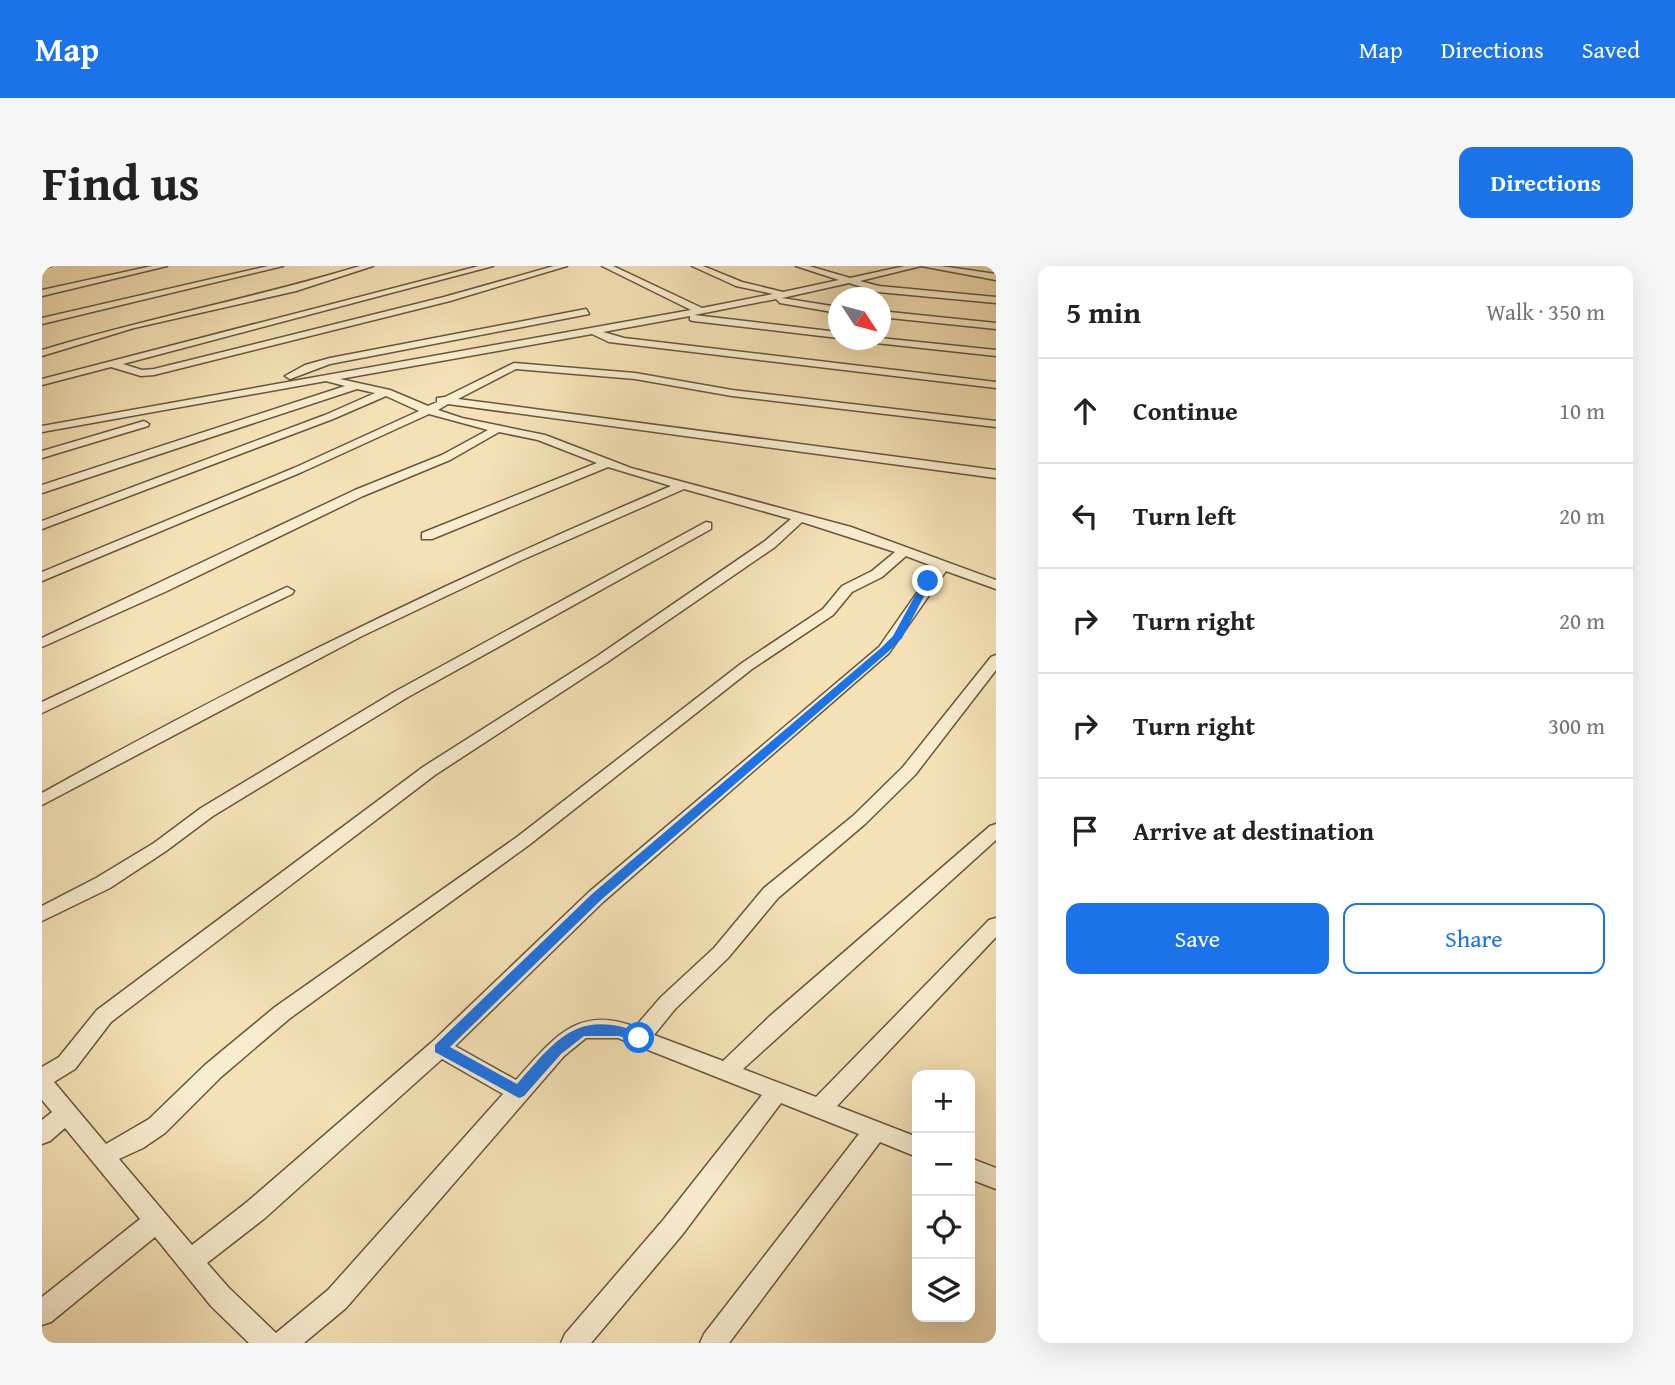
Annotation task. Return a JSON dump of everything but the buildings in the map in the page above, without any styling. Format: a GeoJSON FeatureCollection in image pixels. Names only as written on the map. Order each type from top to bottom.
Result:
{"type":"FeatureCollection","features":[{"type":"Feature","properties":{"kind":"street"},"geometry":{"type":"LineString","coordinates":[[42,293],[163,266]]}},
{"type":"Feature","properties":{"kind":"street"},"geometry":{"type":"LineString","coordinates":[[42,321],[279,266]]}},
{"type":"Feature","properties":{"kind":"street"},"geometry":{"type":"LineString","coordinates":[[42,353],[132,326],[178,317],[369,266]]}},
{"type":"Feature","properties":{"kind":"street"},"geometry":{"type":"LineString","coordinates":[[42,382],[489,266]]}},
{"type":"Feature","properties":{"kind":"street"},"geometry":{"type":"LineString","coordinates":[[115,365],[141,373],[154,372],[447,299],[563,266]]}},
{"type":"Feature","properties":{"kind":"street"},"geometry":{"type":"LineString","coordinates":[[606,266],[700,311]]}},
{"type":"Feature","properties":{"kind":"street"},"geometry":{"type":"LineString","coordinates":[[696,266],[739,284],[788,295]]}},
{"type":"Feature","properties":{"kind":"street"},"geometry":{"type":"LineString","coordinates":[[800,266],[878,289],[996,300]]}},
{"type":"Feature","properties":{"kind":"street"},"geometry":{"type":"LineString","coordinates":[[891,266],[904,269]]}},
{"type":"Feature","properties":{"kind":"street"},"geometry":{"type":"LineString","coordinates":[[42,429],[773,298],[917,266]]}},
{"type":"Feature","properties":{"kind":"street"},"geometry":{"type":"LineString","coordinates":[[925,266],[996,277]]}},
{"type":"Feature","properties":{"kind":"street"},"geometry":{"type":"LineString","coordinates":[[773,298],[828,308]]}},
{"type":"Feature","properties":{"kind":"street"},"geometry":{"type":"LineString","coordinates":[[284,384],[286,378],[299,370],[329,362],[586,312]]}},
{"type":"Feature","properties":{"kind":"street"},"geometry":{"type":"LineString","coordinates":[[679,315],[828,334]]}},
{"type":"Feature","properties":{"kind":"street"},"geometry":{"type":"LineString","coordinates":[[891,315],[996,326]]}},
{"type":"Feature","properties":{"kind":"street"},"geometry":{"type":"LineString","coordinates":[[178,317],[189,322]]}},
{"type":"Feature","properties":{"kind":"street"},"geometry":{"type":"LineString","coordinates":[[511,326],[537,340]]}},
{"type":"Feature","properties":{"kind":"street"},"geometry":{"type":"LineString","coordinates":[[201,327],[223,336]]}},
{"type":"Feature","properties":{"kind":"street"},"geometry":{"type":"LineString","coordinates":[[593,330],[609,339],[996,385]]}},
{"type":"Feature","properties":{"kind":"street"},"geometry":{"type":"LineString","coordinates":[[891,342],[996,353]]}},
{"type":"Feature","properties":{"kind":"street"},"geometry":{"type":"LineString","coordinates":[[42,577],[298,471],[429,410],[514,366],[635,376],[732,393],[996,424]]}},
{"type":"Feature","properties":{"kind":"street"},"geometry":{"type":"LineString","coordinates":[[323,377],[353,387],[386,393],[996,474]]}},
{"type":"Feature","properties":{"kind":"street"},"geometry":{"type":"LineString","coordinates":[[42,489],[353,387]]}},
{"type":"Feature","properties":{"kind":"street"},"geometry":{"type":"LineString","coordinates":[[42,524],[329,417],[386,393],[429,410],[541,437],[607,463],[799,518],[996,584]]}},
{"type":"Feature","properties":{"kind":"street"},"geometry":{"type":"LineString","coordinates":[[42,455],[144,424]]}},
{"type":"Feature","properties":{"kind":"street"},"geometry":{"type":"LineString","coordinates":[[42,643],[198,573],[366,490],[454,457],[498,428]]}},
{"type":"Feature","properties":{"kind":"street"},"geometry":{"type":"LineString","coordinates":[[428,536],[607,463]]}},
{"type":"Feature","properties":{"kind":"street"},"geometry":{"type":"LineString","coordinates":[[42,800],[250,686],[526,552],[681,486]]}},
{"type":"Feature","properties":{"kind":"street"},"geometry":{"type":"LineString","coordinates":[[42,1078],[67,1063],[104,1016],[440,763],[601,660],[770,544],[799,518]]}},
{"type":"Feature","properties":{"kind":"street"},"geometry":{"type":"LineString","coordinates":[[42,914],[103,883],[160,847],[207,812],[402,694],[706,526]]}},
{"type":"Feature","properties":{"kind":"street"},"geometry":{"type":"LineString","coordinates":[[102,1156],[135,1142],[157,1126],[212,1071],[282,1013],[523,841],[747,666],[828,612],[847,589],[877,574],[903,552]]}},
{"type":"Feature","properties":{"kind":"street"},"geometry":{"type":"LineString","coordinates":[[190,1261],[256,1210],[440,1048],[596,897],[884,650],[897,638],[928,581],[943,566]]}},
{"type":"Feature","properties":{"kind":"street"},"geometry":{"type":"LineString","coordinates":[[42,708],[288,591]]}},
{"type":"Feature","properties":{"kind":"street"},"geometry":{"type":"LineString","coordinates":[[639,1038],[668,1003],[721,953],[772,892],[859,820],[909,771],[996,660]]}},
{"type":"Feature","properties":{"kind":"street"},"geometry":{"type":"LineString","coordinates":[[726,1072],[778,1022],[996,830]]}},
{"type":"Feature","properties":{"kind":"street"},"geometry":{"type":"LineString","coordinates":[[819,1109],[996,925]]}},
{"type":"Feature","properties":{"kind":"street"},"geometry":{"type":"LineString","coordinates":[[284,1343],[337,1299],[556,1050],[581,1031],[620,1030],[912,1145]]}},
{"type":"Feature","properties":{"kind":"street"},"geometry":{"type":"LineString","coordinates":[[440,1048],[519,1092]]}},
{"type":"Feature","properties":{"kind":"street"},"geometry":{"type":"LineString","coordinates":[[42,1084],[220,1297],[268,1343]]}},
{"type":"Feature","properties":{"kind":"street"},"geometry":{"type":"LineString","coordinates":[[574,1343],[673,1227],[777,1092]]}},
{"type":"Feature","properties":{"kind":"street"},"geometry":{"type":"LineString","coordinates":[[42,1134],[67,1113]]}},
{"type":"Feature","properties":{"kind":"street"},"geometry":{"type":"LineString","coordinates":[[713,1343],[875,1131]]}},
{"type":"Feature","properties":{"kind":"street"},"geometry":{"type":"LineString","coordinates":[[975,1170],[996,1179]]}},
{"type":"Feature","properties":{"kind":"street"},"geometry":{"type":"LineString","coordinates":[[42,1313],[156,1221]]}},
{"type":"Feature","properties":{"kind":"route"},"geometry":{"type":"LineString","coordinates":[[639,1038],[620,1030],[581,1031],[556,1050],[519,1092],[440,1048],[596,897],[897,638],[928,581]]}}]}
